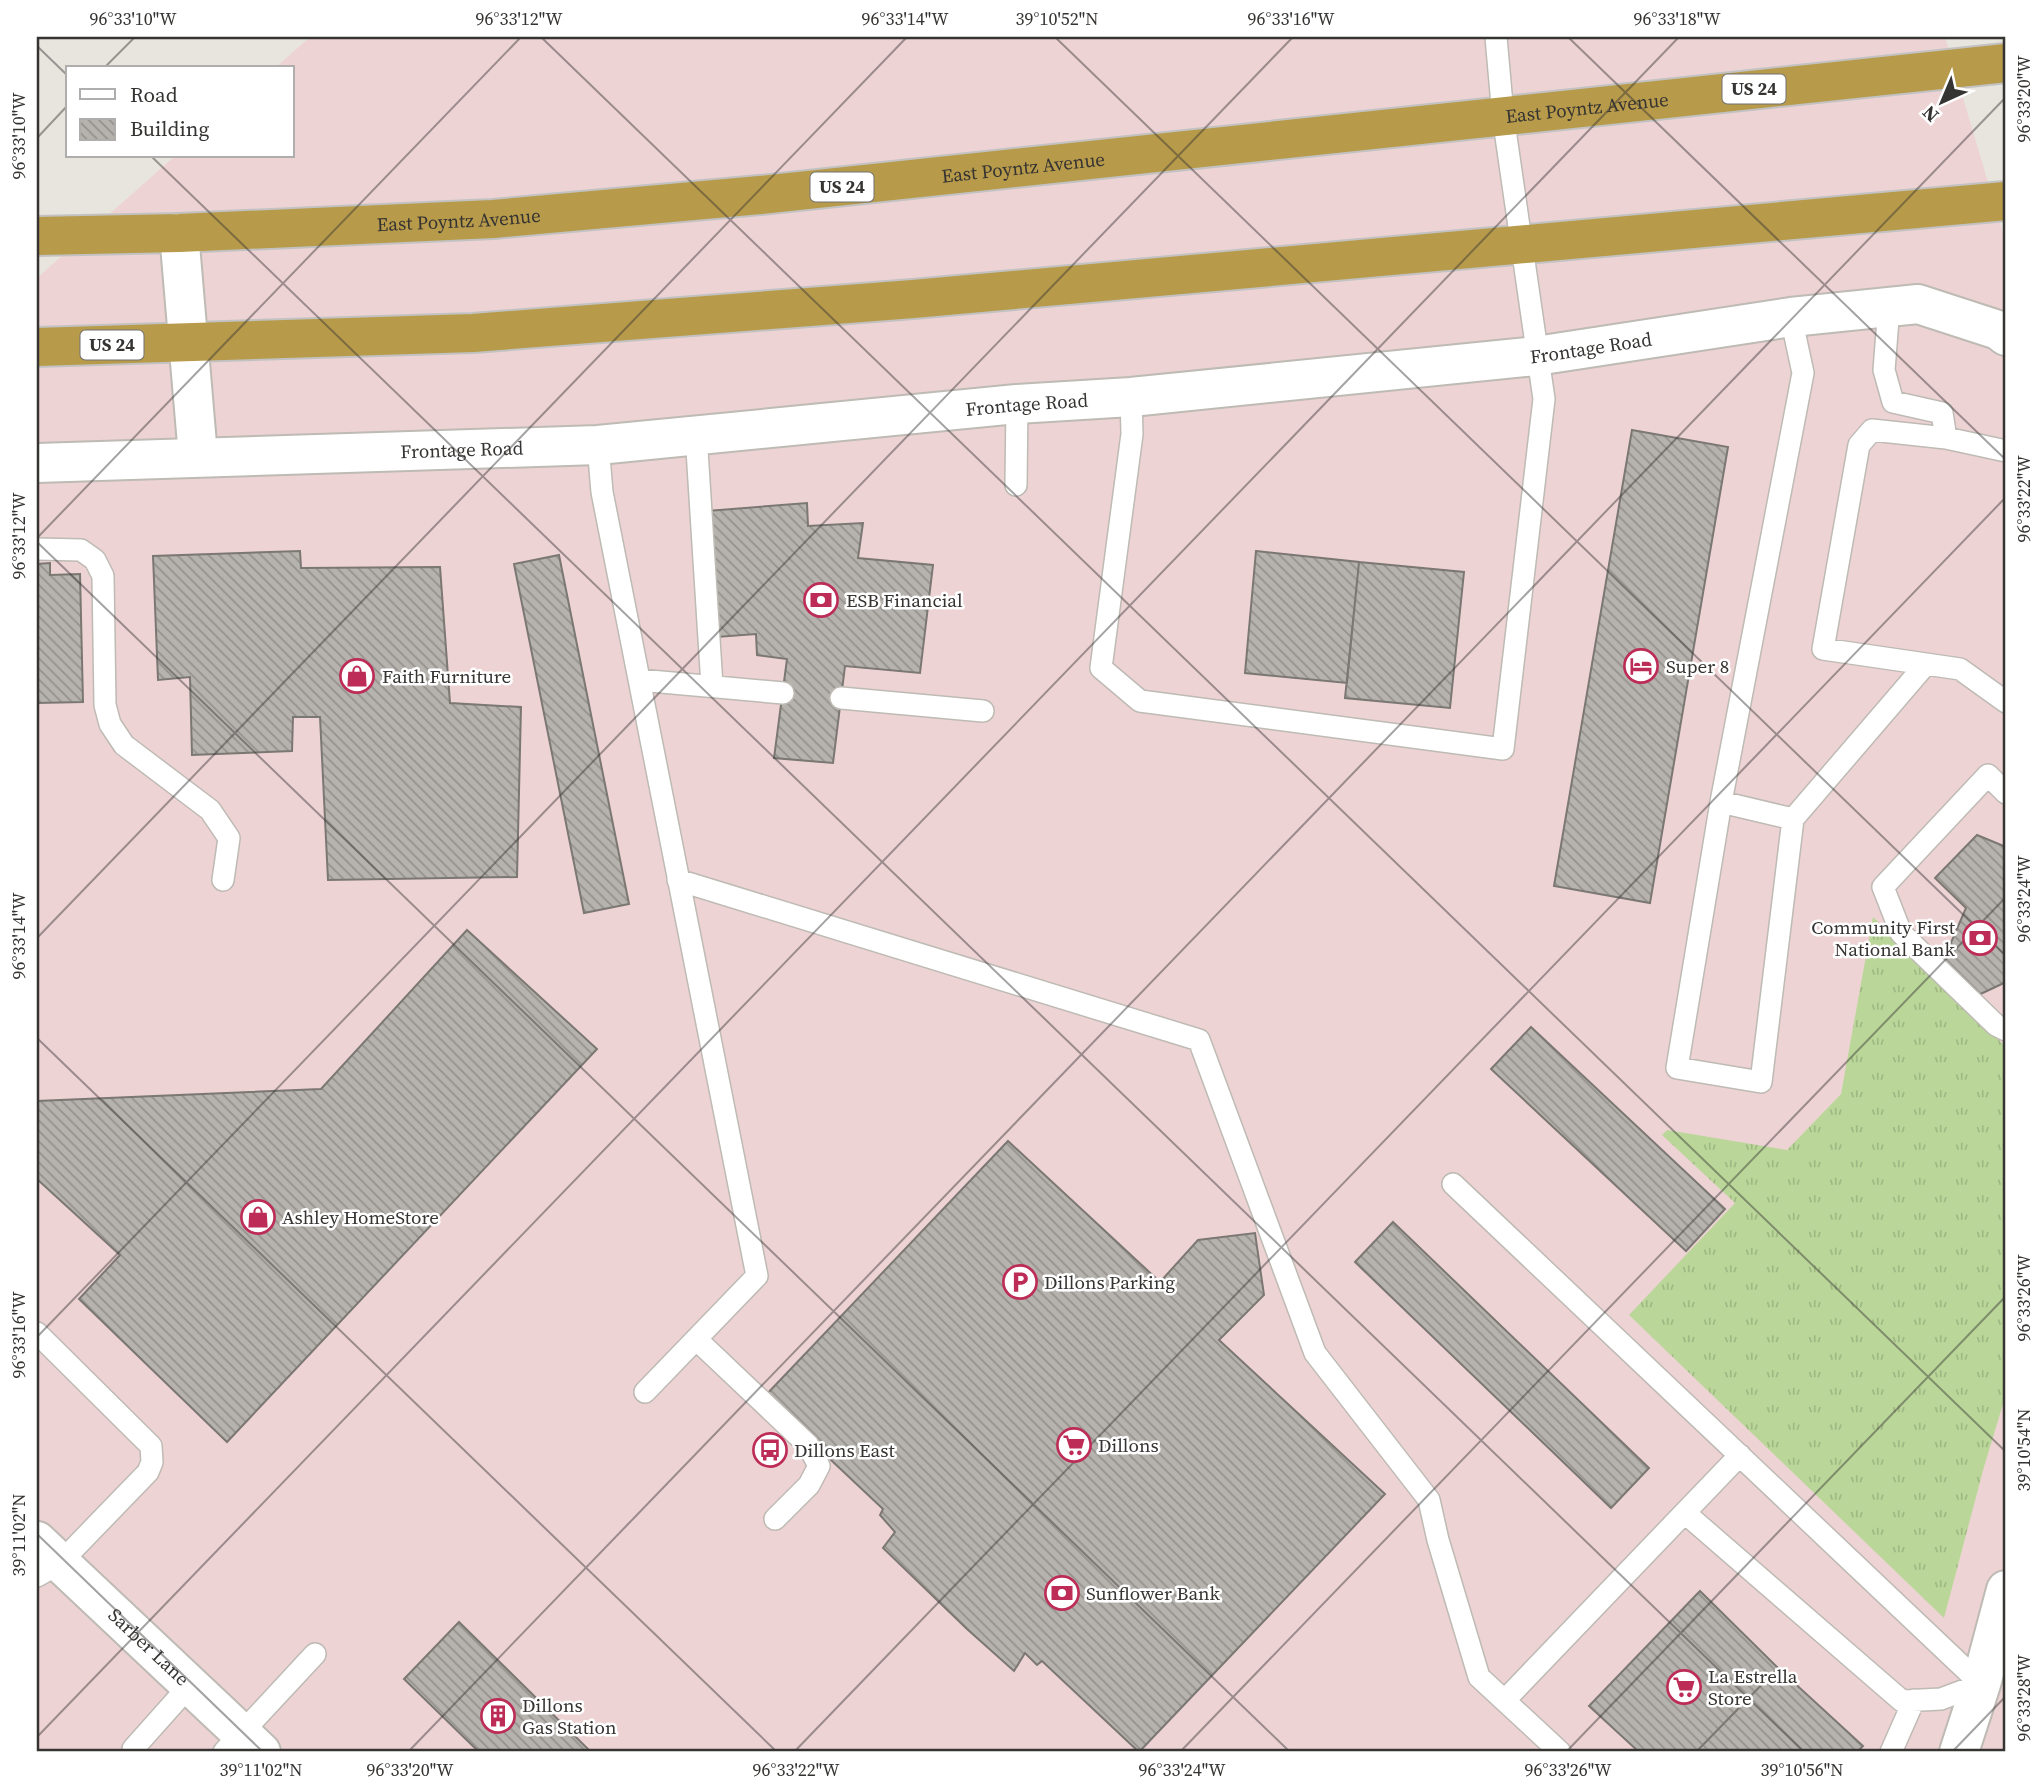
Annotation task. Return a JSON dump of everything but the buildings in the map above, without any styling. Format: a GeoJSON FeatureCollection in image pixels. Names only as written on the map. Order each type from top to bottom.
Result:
{"type":"FeatureCollection","features":[{"type":"Feature","properties":{"kind":"highway","name":"East Poyntz Avenue"},"geometry":{"type":"LineString","coordinates":[[37,236],[179,233],[493,219],[761,195],[2006,63]]}},
{"type":"Feature","properties":{"kind":"highway","name":"US 24"},"geometry":{"type":"LineString","coordinates":[[37,347],[473,333],[913,299],[2006,201]]}},
{"type":"Feature","properties":{"kind":"highway","name":"US 24"},"geometry":{"type":"LineString","coordinates":[[1942,208],[2006,226]]}},
{"type":"Feature","properties":{"kind":"street"},"geometry":{"type":"LineString","coordinates":[[179,233],[198,456]]}},
{"type":"Feature","properties":{"kind":"street","name":"Frontage Road"},"geometry":{"type":"LineString","coordinates":[[37,463],[598,445],[1017,404],[1131,397],[1536,356],[1791,317],[1918,304],[1998,330],[2006,336]]}},
{"type":"Feature","properties":{"kind":"street","name":"Sarber Lane"},"geometry":{"type":"LineString","coordinates":[[45,1560],[190,1685],[242,1746]]}},
{"type":"Feature","properties":{"kind":"street"},"geometry":{"type":"LineString","coordinates":[[1959,1752],[1981,1684],[2006,1590]]}},
{"type":"Feature","properties":{"kind":"lane"},"geometry":{"type":"LineString","coordinates":[[1131,397],[1132,434],[1101,668],[1140,701],[1503,749],[1544,399],[1503,116],[1496,37]]}},
{"type":"Feature","properties":{"kind":"lane"},"geometry":{"type":"LineString","coordinates":[[1889,307],[1884,370],[1893,402],[1942,414],[1946,438]]}},
{"type":"Feature","properties":{"kind":"lane"},"geometry":{"type":"LineString","coordinates":[[1791,317],[1803,373],[1721,802],[1677,1068],[1761,1082],[1793,819],[1926,664]]}},
{"type":"Feature","properties":{"kind":"lane"},"geometry":{"type":"LineString","coordinates":[[1016,485],[1017,404]]}},
{"type":"Feature","properties":{"kind":"lane"},"geometry":{"type":"LineString","coordinates":[[2006,451],[1946,438],[1872,430],[1859,445],[1823,649],[1960,669],[2006,702]]}},
{"type":"Feature","properties":{"kind":"lane"},"geometry":{"type":"LineString","coordinates":[[696,434],[712,686]]}},
{"type":"Feature","properties":{"kind":"lane"},"geometry":{"type":"LineString","coordinates":[[598,445],[602,492],[757,1276],[645,1392]]}},
{"type":"Feature","properties":{"kind":"lane"},"geometry":{"type":"LineString","coordinates":[[37,549],[81,550],[96,560],[103,576],[105,705],[110,724],[124,746],[209,810],[229,838],[223,880]]}},
{"type":"Feature","properties":{"kind":"lane"},"geometry":{"type":"LineString","coordinates":[[639,680],[783,693]]}},
{"type":"Feature","properties":{"kind":"lane"},"geometry":{"type":"LineString","coordinates":[[841,698],[984,711]]}},
{"type":"Feature","properties":{"kind":"lane"},"geometry":{"type":"LineString","coordinates":[[2006,793],[1988,775],[1883,887],[1901,933],[1996,1024],[2006,1030]]}},
{"type":"Feature","properties":{"kind":"lane"},"geometry":{"type":"LineString","coordinates":[[1721,802],[1793,819]]}},
{"type":"Feature","properties":{"kind":"lane"},"geometry":{"type":"LineString","coordinates":[[678,880],[1199,1040],[1315,1353],[1429,1500],[1479,1677],[1560,1752]]}},
{"type":"Feature","properties":{"kind":"lane"},"geometry":{"type":"LineString","coordinates":[[1453,1184],[1981,1684],[1941,1699],[1902,1700],[1685,1513]]}},
{"type":"Feature","properties":{"kind":"lane"},"geometry":{"type":"LineString","coordinates":[[37,1333],[151,1446],[152,1462],[148,1472],[45,1560]]}},
{"type":"Feature","properties":{"kind":"lane"},"geometry":{"type":"LineString","coordinates":[[696,1339],[808,1445],[819,1466],[809,1485],[775,1519]]}},
{"type":"Feature","properties":{"kind":"lane"},"geometry":{"type":"LineString","coordinates":[[1505,1700],[1740,1455]]}},
{"type":"Feature","properties":{"kind":"lane"},"geometry":{"type":"LineString","coordinates":[[242,1746],[315,1654]]}},
{"type":"Feature","properties":{"kind":"lane"},"geometry":{"type":"LineString","coordinates":[[132,1749],[190,1685]]}},
{"type":"Feature","properties":{"kind":"lane"},"geometry":{"type":"LineString","coordinates":[[1891,1752],[1914,1700]]}},
{"type":"Feature","properties":{"kind":"shaded area"},"geometry":{"type":"Polygon","coordinates":[[[310,37],[1945,37],[2006,243],[2006,1752],[37,1752],[37,278],[173,158],[294,158],[294,66],[277,66],[310,37]]]}},
{"type":"Feature","properties":{"kind":"green space"},"geometry":{"type":"Polygon","coordinates":[[[1873,917],[2006,1047],[2006,1394],[1944,1618],[1629,1315],[1735,1203],[1662,1135],[1667,1130],[1787,1150],[1841,1094],[1873,917]]]}},
{"type":"Feature","properties":{"kind":"place","name":"ESB Financial"},"geometry":{"type":"Point","coordinates":[821,600]}},
{"type":"Feature","properties":{"kind":"place","name":"Super 8"},"geometry":{"type":"Point","coordinates":[1641,666]}},
{"type":"Feature","properties":{"kind":"place","name":"Faith Furniture"},"geometry":{"type":"Point","coordinates":[357,676]}},
{"type":"Feature","properties":{"kind":"place","name":"Community First National Bank"},"geometry":{"type":"Point","coordinates":[1980,938]}},
{"type":"Feature","properties":{"kind":"place","name":"Ashley HomeStore"},"geometry":{"type":"Point","coordinates":[258,1217]}},
{"type":"Feature","properties":{"kind":"place","name":"Dillons Parking"},"geometry":{"type":"Point","coordinates":[1020,1282]}},
{"type":"Feature","properties":{"kind":"place","name":"Dillons"},"geometry":{"type":"Point","coordinates":[1074,1445]}},
{"type":"Feature","properties":{"kind":"place","name":"Dillons East"},"geometry":{"type":"Point","coordinates":[770,1450]}},
{"type":"Feature","properties":{"kind":"place","name":"Sunflower Bank"},"geometry":{"type":"Point","coordinates":[1062,1593]}},
{"type":"Feature","properties":{"kind":"place","name":"La Estrella Store"},"geometry":{"type":"Point","coordinates":[1684,1687]}},
{"type":"Feature","properties":{"kind":"place","name":"Dillons Gas Station"},"geometry":{"type":"Point","coordinates":[498,1716]}}]}
